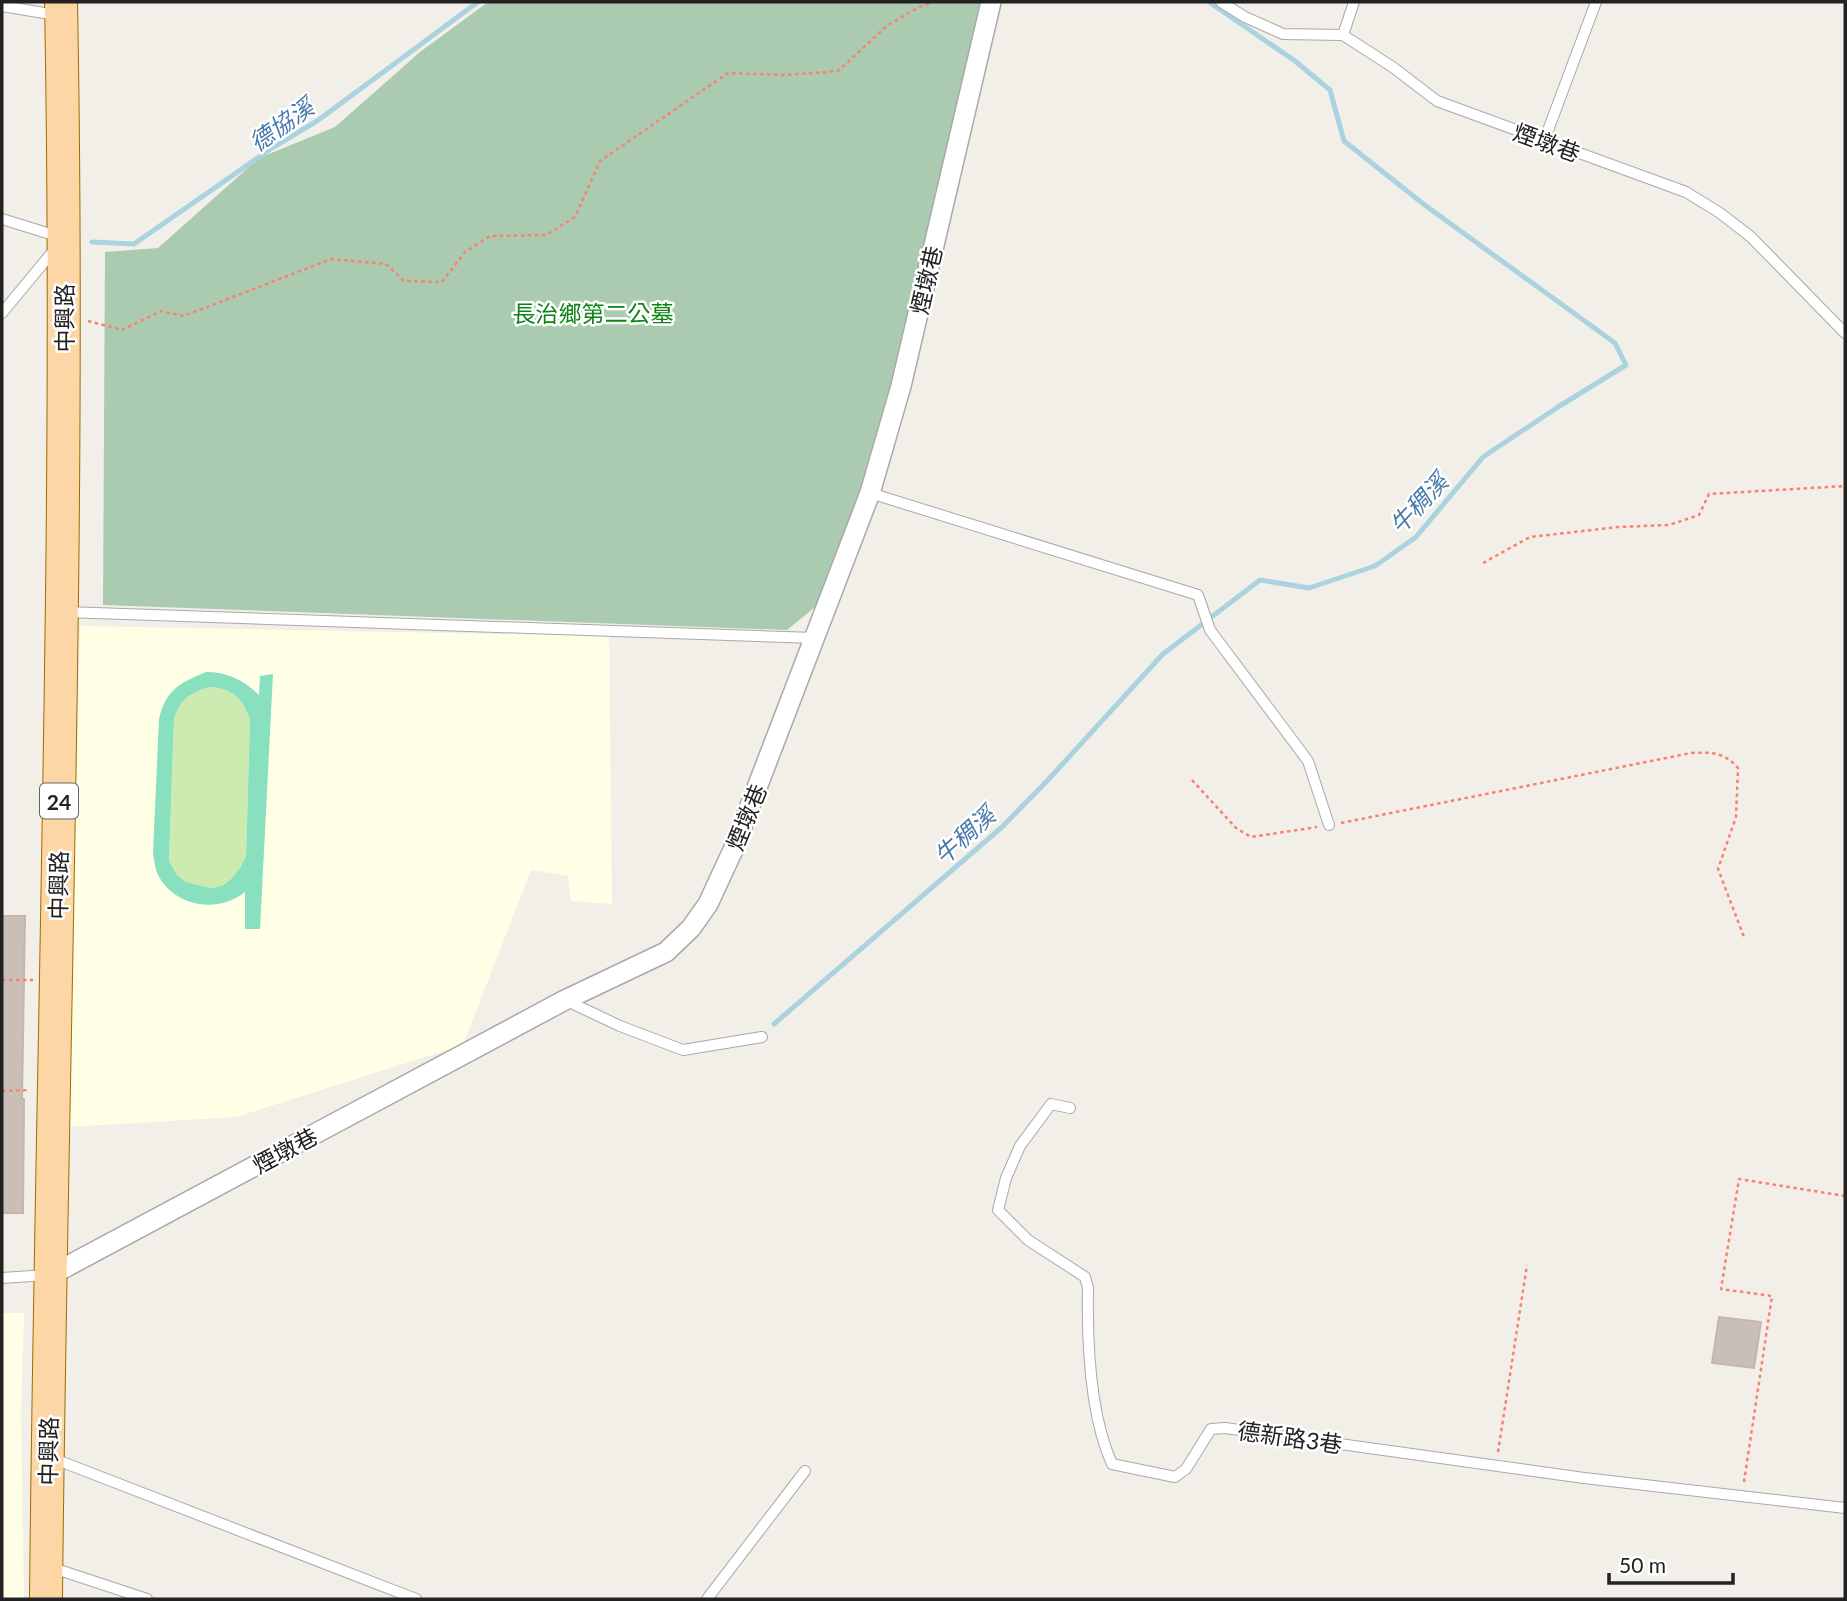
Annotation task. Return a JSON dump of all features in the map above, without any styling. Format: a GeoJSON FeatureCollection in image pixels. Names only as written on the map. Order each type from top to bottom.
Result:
{"type":"FeatureCollection","features":[{"type":"Feature","properties":{"kind":"main road","name":"中興路"},"geometry":{"type":"LineString","coordinates":[[46,1599],[57,979],[64,314],[61,9]]}},
{"type":"Feature","properties":{"kind":"street","name":"煙墩巷"},"geometry":{"type":"LineString","coordinates":[[51,1275],[565,1000],[666,952],[691,928],[708,904],[738,838],[870,493],[901,386],[991,2]]}},
{"type":"Feature","properties":{"kind":"lane"},"geometry":{"type":"LineString","coordinates":[[1222,2],[1245,17],[1283,34],[1343,36],[1354,2]]}},
{"type":"Feature","properties":{"kind":"lane"},"geometry":{"type":"LineString","coordinates":[[1544,141],[1596,2]]}},
{"type":"Feature","properties":{"kind":"lane"},"geometry":{"type":"LineString","coordinates":[[2,6],[61,9]]}},
{"type":"Feature","properties":{"kind":"lane","name":"煙墩巷"},"geometry":{"type":"LineString","coordinates":[[1343,36],[1394,68],[1437,100],[1686,192],[1751,237],[1845,333]]}},
{"type":"Feature","properties":{"kind":"lane"},"geometry":{"type":"LineString","coordinates":[[2,219],[64,239],[2,313]]}},
{"type":"Feature","properties":{"kind":"lane"},"geometry":{"type":"LineString","coordinates":[[870,493],[1198,595],[1210,630],[1308,761],[1329,825]]}},
{"type":"Feature","properties":{"kind":"lane"},"geometry":{"type":"LineString","coordinates":[[61,612],[815,638]]}},
{"type":"Feature","properties":{"kind":"lane"},"geometry":{"type":"LineString","coordinates":[[565,1000],[620,1026],[683,1049],[762,1037]]}},
{"type":"Feature","properties":{"kind":"lane","name":"德新路3巷"},"geometry":{"type":"LineString","coordinates":[[1070,1108],[1051,1104],[1020,1146],[1006,1178],[998,1210],[1028,1240],[1085,1277],[1088,1288],[1091,1369],[1104,1444],[1112,1464],[1175,1477],[1186,1469],[1211,1429],[1225,1429],[1496,1466],[1845,1508]]}},
{"type":"Feature","properties":{"kind":"lane"},"geometry":{"type":"LineString","coordinates":[[2,1278],[51,1275]]}},
{"type":"Feature","properties":{"kind":"lane"},"geometry":{"type":"LineString","coordinates":[[48,1456],[416,1599]]}},
{"type":"Feature","properties":{"kind":"lane"},"geometry":{"type":"LineString","coordinates":[[706,1599],[805,1471]]}},
{"type":"Feature","properties":{"kind":"lane"},"geometry":{"type":"LineString","coordinates":[[46,1566],[147,1599]]}},
{"type":"Feature","properties":{"kind":"path"},"geometry":{"type":"LineString","coordinates":[[64,314],[122,330],[162,311],[184,316],[331,259],[386,264],[404,281],[442,282],[465,252],[489,236],[546,235],[575,217],[600,161],[728,73],[785,75],[838,71],[888,25],[919,7],[934,2]]}},
{"type":"Feature","properties":{"kind":"path"},"geometry":{"type":"LineString","coordinates":[[1483,563],[1531,537],[1618,527],[1670,525],[1699,515],[1709,494],[1845,486]]}},
{"type":"Feature","properties":{"kind":"path"},"geometry":{"type":"LineString","coordinates":[[1192,779],[1236,828],[1251,837],[1329,825],[1691,753],[1716,752],[1728,757],[1738,768],[1736,817],[1718,869],[1744,937]]}},
{"type":"Feature","properties":{"kind":"path"},"geometry":{"type":"LineString","coordinates":[[2,980],[57,979]]}},
{"type":"Feature","properties":{"kind":"path"},"geometry":{"type":"LineString","coordinates":[[1742,1496],[1772,1296],[1721,1289],[1740,1179],[1845,1196]]}},
{"type":"Feature","properties":{"kind":"path"},"geometry":{"type":"LineString","coordinates":[[1496,1466],[1527,1265]]}},
{"type":"Feature","properties":{"kind":"shaded area"},"geometry":{"type":"Polygon","coordinates":[[[80,626],[609,636],[612,904],[571,901],[568,876],[531,870],[463,1045],[236,1117],[69,1127],[80,626]]]}},
{"type":"Feature","properties":{"kind":"shaded area"},"geometry":{"type":"Polygon","coordinates":[[[2,1313],[24,1313],[21,1416],[24,1599],[2,1599],[2,1313]]]}},
{"type":"Feature","properties":{"kind":"green space","name":"長治鄉第二公墓"},"geometry":{"type":"Polygon","coordinates":[[[488,2],[987,2],[894,393],[820,603],[787,630],[103,605],[105,252],[158,248],[259,158],[335,127],[420,52],[488,2]]]}},
{"type":"Feature","properties":{"kind":"green space"},"geometry":{"type":"Polygon","coordinates":[[[206,672],[228,675],[259,695],[260,676],[273,674],[260,929],[245,929],[245,892],[222,903],[198,904],[175,894],[166,886],[155,867],[153,853],[159,719],[170,694],[181,684],[206,672]],[[209,687],[196,692],[183,702],[174,719],[169,861],[177,875],[186,882],[211,888],[222,886],[231,879],[246,856],[250,719],[235,695],[224,689],[209,687]]]}},
{"type":"Feature","properties":{"kind":"green space"},"geometry":{"type":"Polygon","coordinates":[[[209,687],[224,689],[235,695],[250,719],[246,856],[231,879],[222,886],[211,888],[186,882],[177,876],[169,861],[174,719],[187,698],[209,687]]]}},
{"type":"Feature","properties":{"kind":"building"},"geometry":{"type":"Polygon","coordinates":[[[2,916],[25,916],[23,1213],[2,1213],[2,916]]]}},
{"type":"Feature","properties":{"kind":"building"},"geometry":{"type":"Polygon","coordinates":[[[1719,1317],[1761,1322],[1754,1368],[1712,1363],[1719,1317]]]}},
{"type":"Feature","properties":{"kind":"waterway","name":"德協溪"},"geometry":{"type":"LineString","coordinates":[[92,242],[134,244],[272,148],[317,121],[478,2]]}},
{"type":"Feature","properties":{"kind":"waterway","name":"牛稠溪"},"geometry":{"type":"LineString","coordinates":[[774,1024],[1002,827],[1163,654],[1260,580],[1309,588],[1375,566],[1416,537],[1483,457],[1626,365],[1615,343],[1426,206],[1344,141],[1330,90],[1295,61],[1209,2]]}}]}
